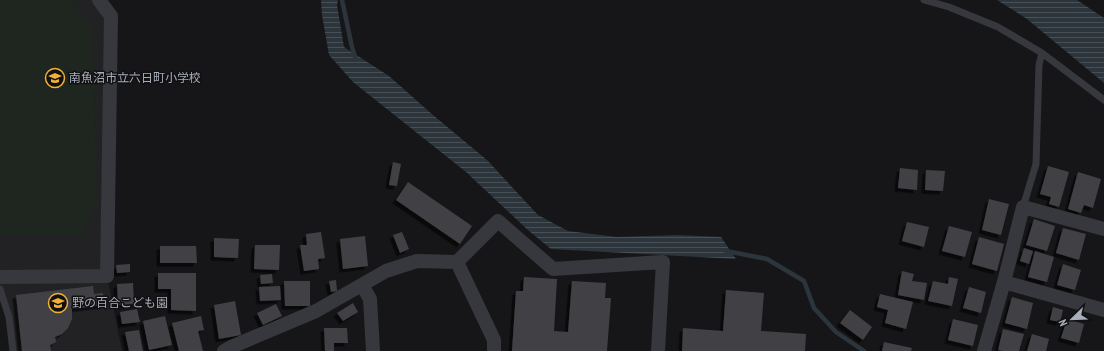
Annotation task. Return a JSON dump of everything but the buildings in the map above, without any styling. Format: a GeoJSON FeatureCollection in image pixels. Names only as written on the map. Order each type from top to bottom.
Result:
{"type":"FeatureCollection","features":[{"type":"Feature","properties":{"kind":"street"},"geometry":{"type":"LineString","coordinates":[[0,277],[107,276],[111,16],[99,0]]}},
{"type":"Feature","properties":{"kind":"street"},"geometry":{"type":"LineString","coordinates":[[984,351],[1004,282],[1023,207],[1104,229]]}},
{"type":"Feature","properties":{"kind":"street"},"geometry":{"type":"LineString","coordinates":[[224,351],[316,311],[386,271],[417,262],[457,262],[498,221],[553,269],[663,262],[658,351]]}},
{"type":"Feature","properties":{"kind":"street"},"geometry":{"type":"LineString","coordinates":[[457,262],[494,340],[494,351]]}},
{"type":"Feature","properties":{"kind":"street"},"geometry":{"type":"LineString","coordinates":[[1004,282],[1104,310]]}},
{"type":"Feature","properties":{"kind":"street"},"geometry":{"type":"LineString","coordinates":[[362,285],[370,299],[373,351]]}},
{"type":"Feature","properties":{"kind":"lane"},"geometry":{"type":"LineString","coordinates":[[924,0],[949,7],[998,27],[1042,53],[1104,100]]}},
{"type":"Feature","properties":{"kind":"lane"},"geometry":{"type":"LineString","coordinates":[[1023,207],[1036,164],[1039,65],[1042,53]]}},
{"type":"Feature","properties":{"kind":"lane"},"geometry":{"type":"LineString","coordinates":[[0,289],[9,317],[13,351]]}},
{"type":"Feature","properties":{"kind":"shaded area","name":"南魚沼市立六日町小学校"},"geometry":{"type":"Polygon","coordinates":[[[0,0],[99,0],[111,16],[107,276],[122,351],[13,351],[0,289],[0,0]]]}},
{"type":"Feature","properties":{"kind":"shaded area","name":"南魚沼市立六日町小学校"},"geometry":{"type":"Polygon","coordinates":[[[0,0],[72,0],[93,25],[97,205],[81,235],[0,236],[0,0]]]}},
{"type":"Feature","properties":{"kind":"shaded area"},"geometry":{"type":"Polygon","coordinates":[[[321,0],[338,0],[337,5],[344,47],[389,76],[487,160],[538,215],[568,231],[617,237],[678,235],[721,237],[736,259],[551,249],[529,231],[466,172],[353,82],[329,55],[321,0]]]}},
{"type":"Feature","properties":{"kind":"shaded area"},"geometry":{"type":"Polygon","coordinates":[[[997,0],[1077,0],[1104,18],[1104,83],[1027,19],[997,0]]]}},
{"type":"Feature","properties":{"kind":"waterway"},"geometry":{"type":"LineString","coordinates":[[342,0],[356,60]]}},
{"type":"Feature","properties":{"kind":"waterway"},"geometry":{"type":"LineString","coordinates":[[726,251],[767,259],[804,281],[814,308],[836,332],[864,351]]}},
{"type":"Feature","properties":{"kind":"place","name":"南魚沼市立六日町小学校"},"geometry":{"type":"Point","coordinates":[55,78]}},
{"type":"Feature","properties":{"kind":"place","name":"野の百合こども園"},"geometry":{"type":"Point","coordinates":[58,303]}}]}
